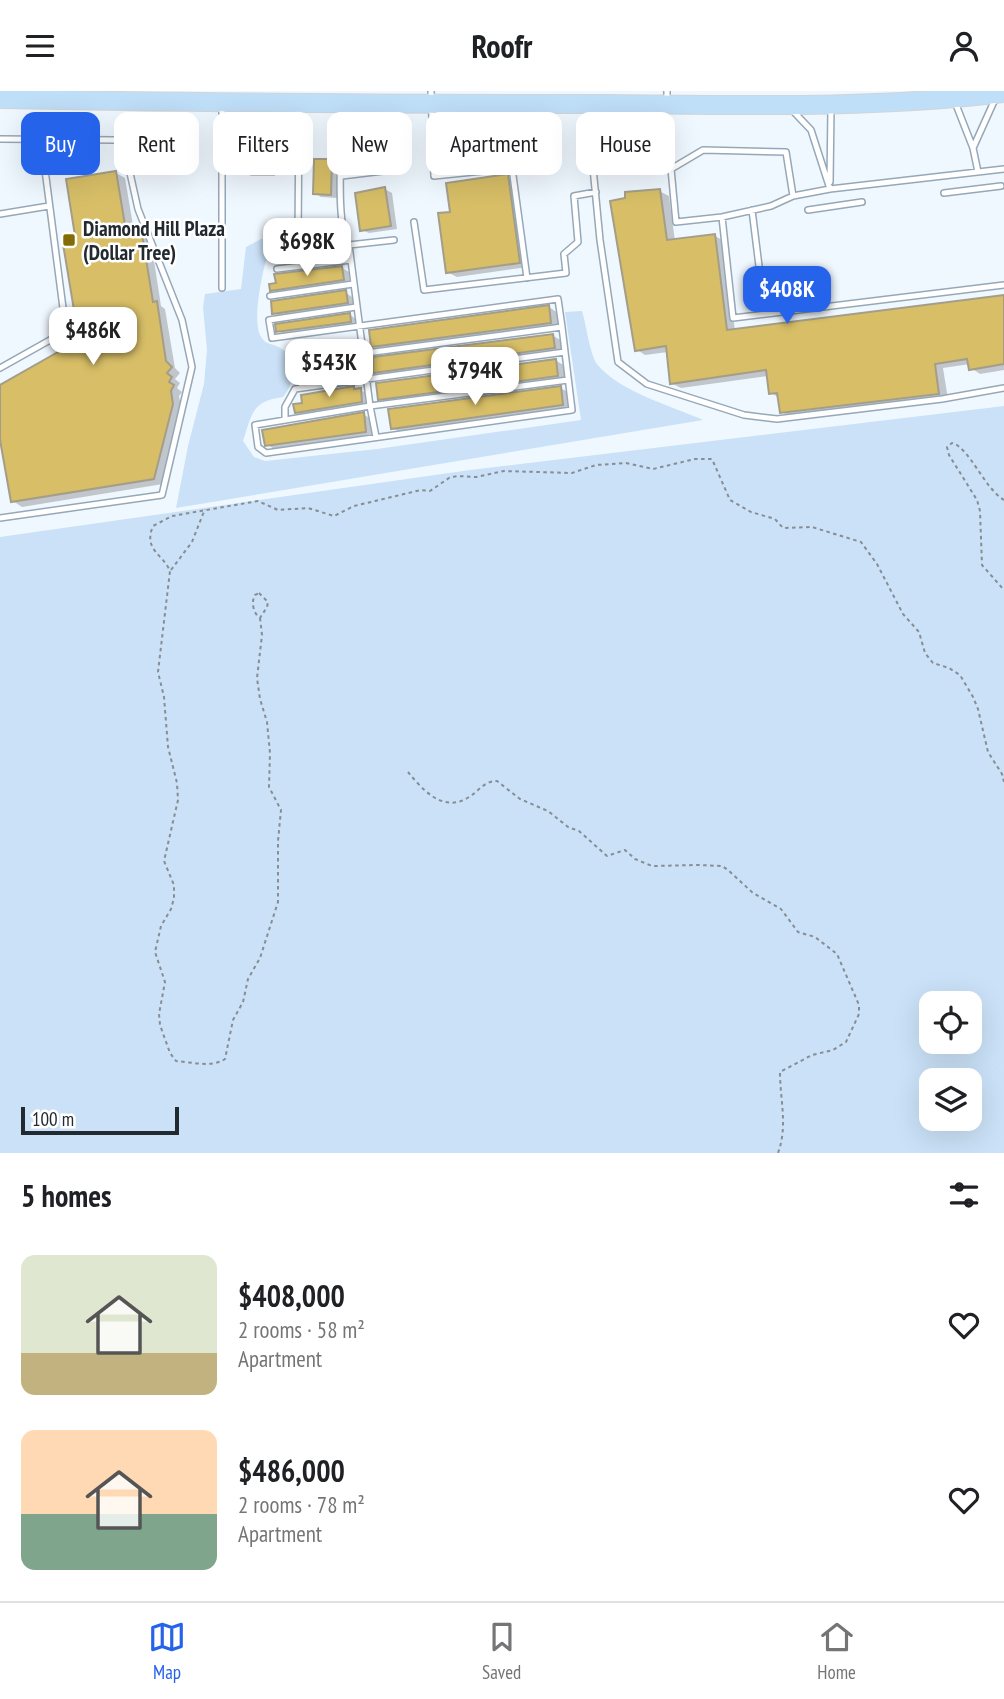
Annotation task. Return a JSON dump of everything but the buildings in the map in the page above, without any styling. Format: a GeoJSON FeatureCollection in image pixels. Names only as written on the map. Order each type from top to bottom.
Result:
{"type":"FeatureCollection","features":[{"type":"Feature","properties":{"kind":"main road"},"geometry":{"type":"LineString","coordinates":[[0,99],[73,96],[222,103],[341,103],[398,97],[535,98],[587,105],[606,98],[667,98],[787,105],[823,100],[996,93]]}},
{"type":"Feature","properties":{"kind":"lane"},"geometry":{"type":"LineString","coordinates":[[974,148],[996,93]]}},
{"type":"Feature","properties":{"kind":"lane"},"geometry":{"type":"LineString","coordinates":[[952,95],[974,148],[978,172]]}},
{"type":"Feature","properties":{"kind":"lane"},"geometry":{"type":"LineString","coordinates":[[823,100],[830,189]]}},
{"type":"Feature","properties":{"kind":"lane"},"geometry":{"type":"LineString","coordinates":[[222,103],[222,288]]}},
{"type":"Feature","properties":{"kind":"lane"},"geometry":{"type":"LineString","coordinates":[[298,240],[299,103]]}},
{"type":"Feature","properties":{"kind":"lane"},"geometry":{"type":"LineString","coordinates":[[341,103],[341,214],[344,239],[349,244],[366,381],[376,437]]}},
{"type":"Feature","properties":{"kind":"lane"},"geometry":{"type":"LineString","coordinates":[[587,105],[618,362],[648,384],[744,415],[777,419],[942,399],[1004,388]]}},
{"type":"Feature","properties":{"kind":"lane"},"geometry":{"type":"LineString","coordinates":[[787,105],[811,130],[830,189]]}},
{"type":"Feature","properties":{"kind":"lane"},"geometry":{"type":"LineString","coordinates":[[0,139],[21,139]]}},
{"type":"Feature","properties":{"kind":"lane"},"geometry":{"type":"LineString","coordinates":[[0,518],[162,495],[192,367],[182,320],[138,209],[124,146],[116,140],[100,140]]}},
{"type":"Feature","properties":{"kind":"lane"},"geometry":{"type":"LineString","coordinates":[[793,196],[786,152],[704,149],[671,169],[676,222],[722,217],[771,206],[793,196],[830,189],[1004,169]]}},
{"type":"Feature","properties":{"kind":"lane"},"geometry":{"type":"LineString","coordinates":[[0,368],[66,331],[45,175]]}},
{"type":"Feature","properties":{"kind":"lane"},"geometry":{"type":"LineString","coordinates":[[342,176],[350,175]]}},
{"type":"Feature","properties":{"kind":"lane"},"geometry":{"type":"LineString","coordinates":[[513,175],[527,278]]}},
{"type":"Feature","properties":{"kind":"lane"},"geometry":{"type":"LineString","coordinates":[[944,193],[1001,186]]}},
{"type":"Feature","properties":{"kind":"lane"},"geometry":{"type":"LineString","coordinates":[[414,222],[424,290],[566,273],[564,254],[578,242],[574,196],[596,192]]}},
{"type":"Feature","properties":{"kind":"lane"},"geometry":{"type":"LineString","coordinates":[[808,210],[862,202]]}},
{"type":"Feature","properties":{"kind":"lane"},"geometry":{"type":"LineString","coordinates":[[0,214],[49,207]]}},
{"type":"Feature","properties":{"kind":"lane"},"geometry":{"type":"LineString","coordinates":[[751,210],[765,314]]}},
{"type":"Feature","properties":{"kind":"lane"},"geometry":{"type":"LineString","coordinates":[[722,217],[733,318],[1004,285]]}},
{"type":"Feature","properties":{"kind":"lane"},"geometry":{"type":"LineString","coordinates":[[349,244],[394,240]]}},
{"type":"Feature","properties":{"kind":"lane"},"geometry":{"type":"LineString","coordinates":[[276,269],[351,260]]}},
{"type":"Feature","properties":{"kind":"lane"},"geometry":{"type":"LineString","coordinates":[[270,296],[353,284]]}},
{"type":"Feature","properties":{"kind":"lane"},"geometry":{"type":"LineString","coordinates":[[356,307],[270,320],[272,338],[558,299],[572,410],[266,453],[258,447],[255,425],[370,406],[568,380]]}},
{"type":"Feature","properties":{"kind":"lane"},"geometry":{"type":"LineString","coordinates":[[302,388],[299,362],[562,327]]}},
{"type":"Feature","properties":{"kind":"lane"},"geometry":{"type":"LineString","coordinates":[[285,420],[285,407],[295,389],[565,352]]}},
{"type":"Feature","properties":{"kind":"path"},"geometry":{"type":"LineString","coordinates":[[1004,500],[991,491],[961,446],[953,443],[947,447],[948,454],[977,499],[982,565],[1004,590]]}},
{"type":"Feature","properties":{"kind":"path"},"geometry":{"type":"LineString","coordinates":[[260,618],[268,603],[259,593],[255,595],[253,604],[256,615],[260,618],[262,635],[257,678],[267,722],[269,787],[281,810],[276,913],[260,958],[248,979],[243,1002],[233,1020],[225,1059],[220,1063],[209,1064],[176,1061],[170,1053],[160,1025],[159,1014],[165,982],[155,952],[161,926],[174,898],[174,885],[164,861],[178,800],[158,672],[170,571],[167,562],[156,554],[152,547],[151,530],[153,526],[172,516],[258,501],[278,510],[308,508],[334,516],[354,506],[421,490],[430,491],[449,478],[476,477],[504,471],[572,473],[596,465],[626,463],[653,469],[695,459],[712,459],[727,496],[735,504],[775,519],[783,528],[811,527],[862,542],[877,564],[903,614],[919,632],[925,653],[933,663],[960,675],[978,709],[988,752],[1004,782]]}},
{"type":"Feature","properties":{"kind":"path"},"geometry":{"type":"LineString","coordinates":[[170,571],[192,542],[205,509]]}},
{"type":"Feature","properties":{"kind":"path"},"geometry":{"type":"LineString","coordinates":[[408,772],[429,795],[449,802],[464,800],[487,782],[497,781],[520,799],[548,811],[568,827],[579,831],[607,856],[611,857],[625,850],[641,863],[667,867],[722,866],[754,893],[781,909],[798,932],[816,937],[837,954],[859,1005],[859,1014],[846,1042],[833,1050],[812,1055],[780,1072],[784,1116],[783,1139],[778,1153]]}},
{"type":"Feature","properties":{"kind":"shaded area"},"geometry":{"type":"Polygon","coordinates":[[[261,239],[276,239],[265,264],[257,310],[258,328],[264,341],[288,354],[293,372],[290,386],[283,397],[265,402],[251,417],[243,441],[254,457],[265,461],[377,449],[581,420],[565,312],[582,311],[590,346],[597,364],[606,374],[646,397],[703,420],[176,508],[204,384],[207,350],[203,307],[205,294],[241,289],[246,247],[261,239]]]}},
{"type":"Feature","properties":{"kind":"shaded area"},"geometry":{"type":"Polygon","coordinates":[[[1004,406],[1004,1153],[0,1153],[0,537],[470,470],[1004,406]]]}},
{"type":"Feature","properties":{"kind":"place","name":"Diamond Hill Plaza (Dollar Tree)"},"geometry":{"type":"Point","coordinates":[69,240]}}]}
